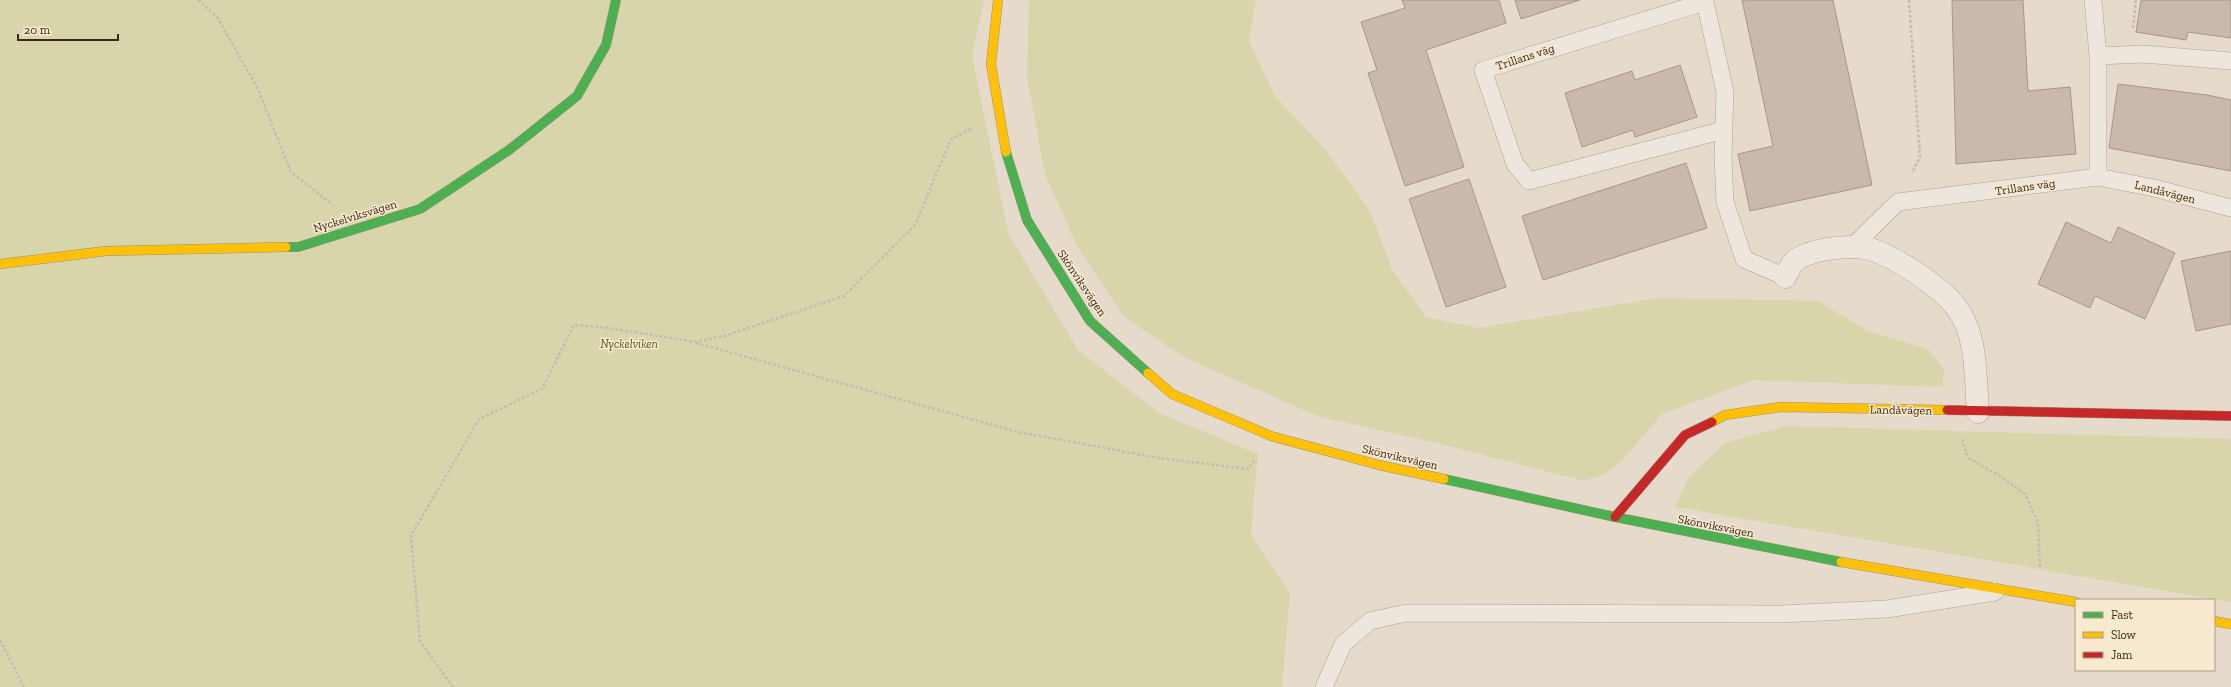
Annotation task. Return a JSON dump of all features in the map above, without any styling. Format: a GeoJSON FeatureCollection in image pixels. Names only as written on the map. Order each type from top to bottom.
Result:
{"type":"FeatureCollection","features":[{"type":"Feature","properties":{"kind":"street","name":"Nyckelviksvägen"},"geometry":{"type":"LineString","coordinates":[[0,264],[106,251],[298,246],[420,209],[509,150],[577,96],[606,45],[616,0]]}},
{"type":"Feature","properties":{"kind":"street","name":"Skönviksvägen"},"geometry":{"type":"LineString","coordinates":[[998,0],[991,64],[1004,145],[1027,220],[1090,320],[1172,394],[1271,436],[1380,465],[1614,517],[1823,559],[2075,602]]}},
{"type":"Feature","properties":{"kind":"street","name":"Trillans väg"},"geometry":{"type":"LineString","coordinates":[[1785,277],[1796,260],[1832,248],[1866,248],[1900,263],[1934,287],[1956,307],[1971,337],[1978,412]]}},
{"type":"Feature","properties":{"kind":"street","name":"Landåvägen"},"geometry":{"type":"LineString","coordinates":[[1614,517],[1686,435],[1725,415],[1781,408],[2231,416]]}},
{"type":"Feature","properties":{"kind":"street"},"geometry":{"type":"LineString","coordinates":[[2215,621],[2231,624]]}},
{"type":"Feature","properties":{"kind":"lane"},"geometry":{"type":"LineString","coordinates":[[2093,0],[2098,56],[2098,177]]}},
{"type":"Feature","properties":{"kind":"lane","name":"Trillans väg"},"geometry":{"type":"LineString","coordinates":[[1724,130],[1529,181],[1515,164],[1483,70],[1705,2],[1725,92],[1725,202],[1744,260],[1785,277]]}},
{"type":"Feature","properties":{"kind":"lane"},"geometry":{"type":"LineString","coordinates":[[2098,56],[2143,54],[2231,61]]}},
{"type":"Feature","properties":{"kind":"lane","name":"Trillans väg"},"geometry":{"type":"LineString","coordinates":[[1898,202],[2098,177]]}},
{"type":"Feature","properties":{"kind":"lane","name":"Landåvägen"},"geometry":{"type":"LineString","coordinates":[[2098,177],[2154,188],[2231,208]]}},
{"type":"Feature","properties":{"kind":"lane"},"geometry":{"type":"LineString","coordinates":[[1851,248],[1898,202]]}},
{"type":"Feature","properties":{"kind":"lane"},"geometry":{"type":"LineString","coordinates":[[1324,687],[1343,644],[1370,621],[1406,613],[1781,614],[1887,609],[2006,590]]}},
{"type":"Feature","properties":{"kind":"path"},"geometry":{"type":"LineString","coordinates":[[198,0],[217,17],[257,87],[291,172],[360,227]]}},
{"type":"Feature","properties":{"kind":"path"},"geometry":{"type":"LineString","coordinates":[[1898,202],[1920,157],[1909,0]]}},
{"type":"Feature","properties":{"kind":"path"},"geometry":{"type":"LineString","coordinates":[[695,342],[724,336],[844,296],[915,226],[951,139],[999,115]]}},
{"type":"Feature","properties":{"kind":"path"},"geometry":{"type":"LineString","coordinates":[[453,687],[420,641],[411,536],[479,419],[542,389],[574,325],[609,328],[695,342],[1018,432],[1159,458],[1248,469],[1271,436]]}},
{"type":"Feature","properties":{"kind":"path"},"geometry":{"type":"LineString","coordinates":[[1978,412],[1960,432],[1968,458],[1998,475],[2025,494],[2038,523],[2040,569],[2045,596]]}},
{"type":"Feature","properties":{"kind":"path"},"geometry":{"type":"LineString","coordinates":[[0,640],[24,687]]}},
{"type":"Feature","properties":{"kind":"green space","name":"Nyckelviken"},"geometry":{"type":"Polygon","coordinates":[[[0,0],[984,0],[972,55],[1008,233],[1078,350],[1161,414],[1258,454],[1251,535],[1290,593],[1282,687],[0,687],[0,0]]]}},
{"type":"Feature","properties":{"kind":"green space"},"geometry":{"type":"Polygon","coordinates":[[[1029,0],[1256,0],[1249,41],[1275,96],[1326,150],[1370,211],[1392,269],[1426,317],[1479,328],[1658,298],[1818,301],[1867,331],[1928,349],[1944,370],[1943,387],[1754,380],[1662,414],[1621,462],[1605,474],[1584,481],[1441,444],[1320,417],[1185,358],[1124,317],[1077,246],[1045,174],[1027,78],[1029,0]]]}},
{"type":"Feature","properties":{"kind":"green space"},"geometry":{"type":"Polygon","coordinates":[[[1786,426],[2231,439],[2231,602],[1675,507],[1689,477],[1725,443],[1786,426]]]}},
{"type":"Feature","properties":{"kind":"building"},"geometry":{"type":"Polygon","coordinates":[[[1402,0],[1499,0],[1506,23],[1426,50],[1464,167],[1405,186],[1368,73],[1377,70],[1361,22],[1405,8],[1402,0]]]}},
{"type":"Feature","properties":{"kind":"building"},"geometry":{"type":"Polygon","coordinates":[[[1515,0],[1580,0],[1521,19],[1515,0]]]}},
{"type":"Feature","properties":{"kind":"building"},"geometry":{"type":"Polygon","coordinates":[[[1742,0],[1833,0],[1872,185],[1750,211],[1738,154],[1773,146],[1742,0]]]}},
{"type":"Feature","properties":{"kind":"building"},"geometry":{"type":"Polygon","coordinates":[[[1952,0],[2023,0],[2028,91],[2070,87],[2076,154],[1956,164],[1952,0]]]}},
{"type":"Feature","properties":{"kind":"building"},"geometry":{"type":"Polygon","coordinates":[[[2141,0],[2231,0],[2231,38],[2188,32],[2186,40],[2136,32],[2141,0]]]}},
{"type":"Feature","properties":{"kind":"building"},"geometry":{"type":"Polygon","coordinates":[[[1680,65],[1697,117],[1635,137],[1633,130],[1582,147],[1565,93],[1632,71],[1635,80],[1680,65]]]}},
{"type":"Feature","properties":{"kind":"building"},"geometry":{"type":"Polygon","coordinates":[[[2118,84],[2207,95],[2231,100],[2231,171],[2109,148],[2118,84]]]}},
{"type":"Feature","properties":{"kind":"building"},"geometry":{"type":"Polygon","coordinates":[[[1686,163],[1707,228],[1543,280],[1522,216],[1686,163]]]}},
{"type":"Feature","properties":{"kind":"building"},"geometry":{"type":"Polygon","coordinates":[[[1469,179],[1506,287],[1446,307],[1409,199],[1469,179]]]}},
{"type":"Feature","properties":{"kind":"building"},"geometry":{"type":"Polygon","coordinates":[[[2066,222],[2111,243],[2118,227],[2175,253],[2145,319],[2095,296],[2090,308],[2038,284],[2066,222]]]}},
{"type":"Feature","properties":{"kind":"building"},"geometry":{"type":"Polygon","coordinates":[[[2231,251],[2231,324],[2196,331],[2181,261],[2231,251]]]}},
{"type":"Feature","properties":{"kind":"traffic: fast"},"geometry":{"type":"LineString","coordinates":[[286,247],[298,247],[420,209],[509,150],[577,96],[606,45],[616,0]]}},
{"type":"Feature","properties":{"kind":"traffic: fast"},"geometry":{"type":"LineString","coordinates":[[1006,152],[1027,220],[1090,321],[1148,373]]}},
{"type":"Feature","properties":{"kind":"traffic: fast"},"geometry":{"type":"LineString","coordinates":[[1444,479],[1615,517],[1841,562]]}},
{"type":"Feature","properties":{"kind":"traffic: slow"},"geometry":{"type":"LineString","coordinates":[[998,0],[991,64],[1006,152]]}},
{"type":"Feature","properties":{"kind":"traffic: slow"},"geometry":{"type":"LineString","coordinates":[[0,264],[106,251],[286,247]]}},
{"type":"Feature","properties":{"kind":"traffic: slow"},"geometry":{"type":"LineString","coordinates":[[1148,373],[1172,394],[1271,436],[1379,465],[1444,479]]}},
{"type":"Feature","properties":{"kind":"traffic: slow"},"geometry":{"type":"LineString","coordinates":[[1712,422],[1725,415],[1781,407],[1947,410]]}},
{"type":"Feature","properties":{"kind":"traffic: slow"},"geometry":{"type":"LineString","coordinates":[[1841,562],[2075,602]]}},
{"type":"Feature","properties":{"kind":"traffic: slow"},"geometry":{"type":"LineString","coordinates":[[2215,621],[2231,624]]}},
{"type":"Feature","properties":{"kind":"traffic: jam"},"geometry":{"type":"LineString","coordinates":[[1947,410],[2231,416]]}},
{"type":"Feature","properties":{"kind":"traffic: jam"},"geometry":{"type":"LineString","coordinates":[[1615,517],[1685,435],[1712,422]]}}]}
